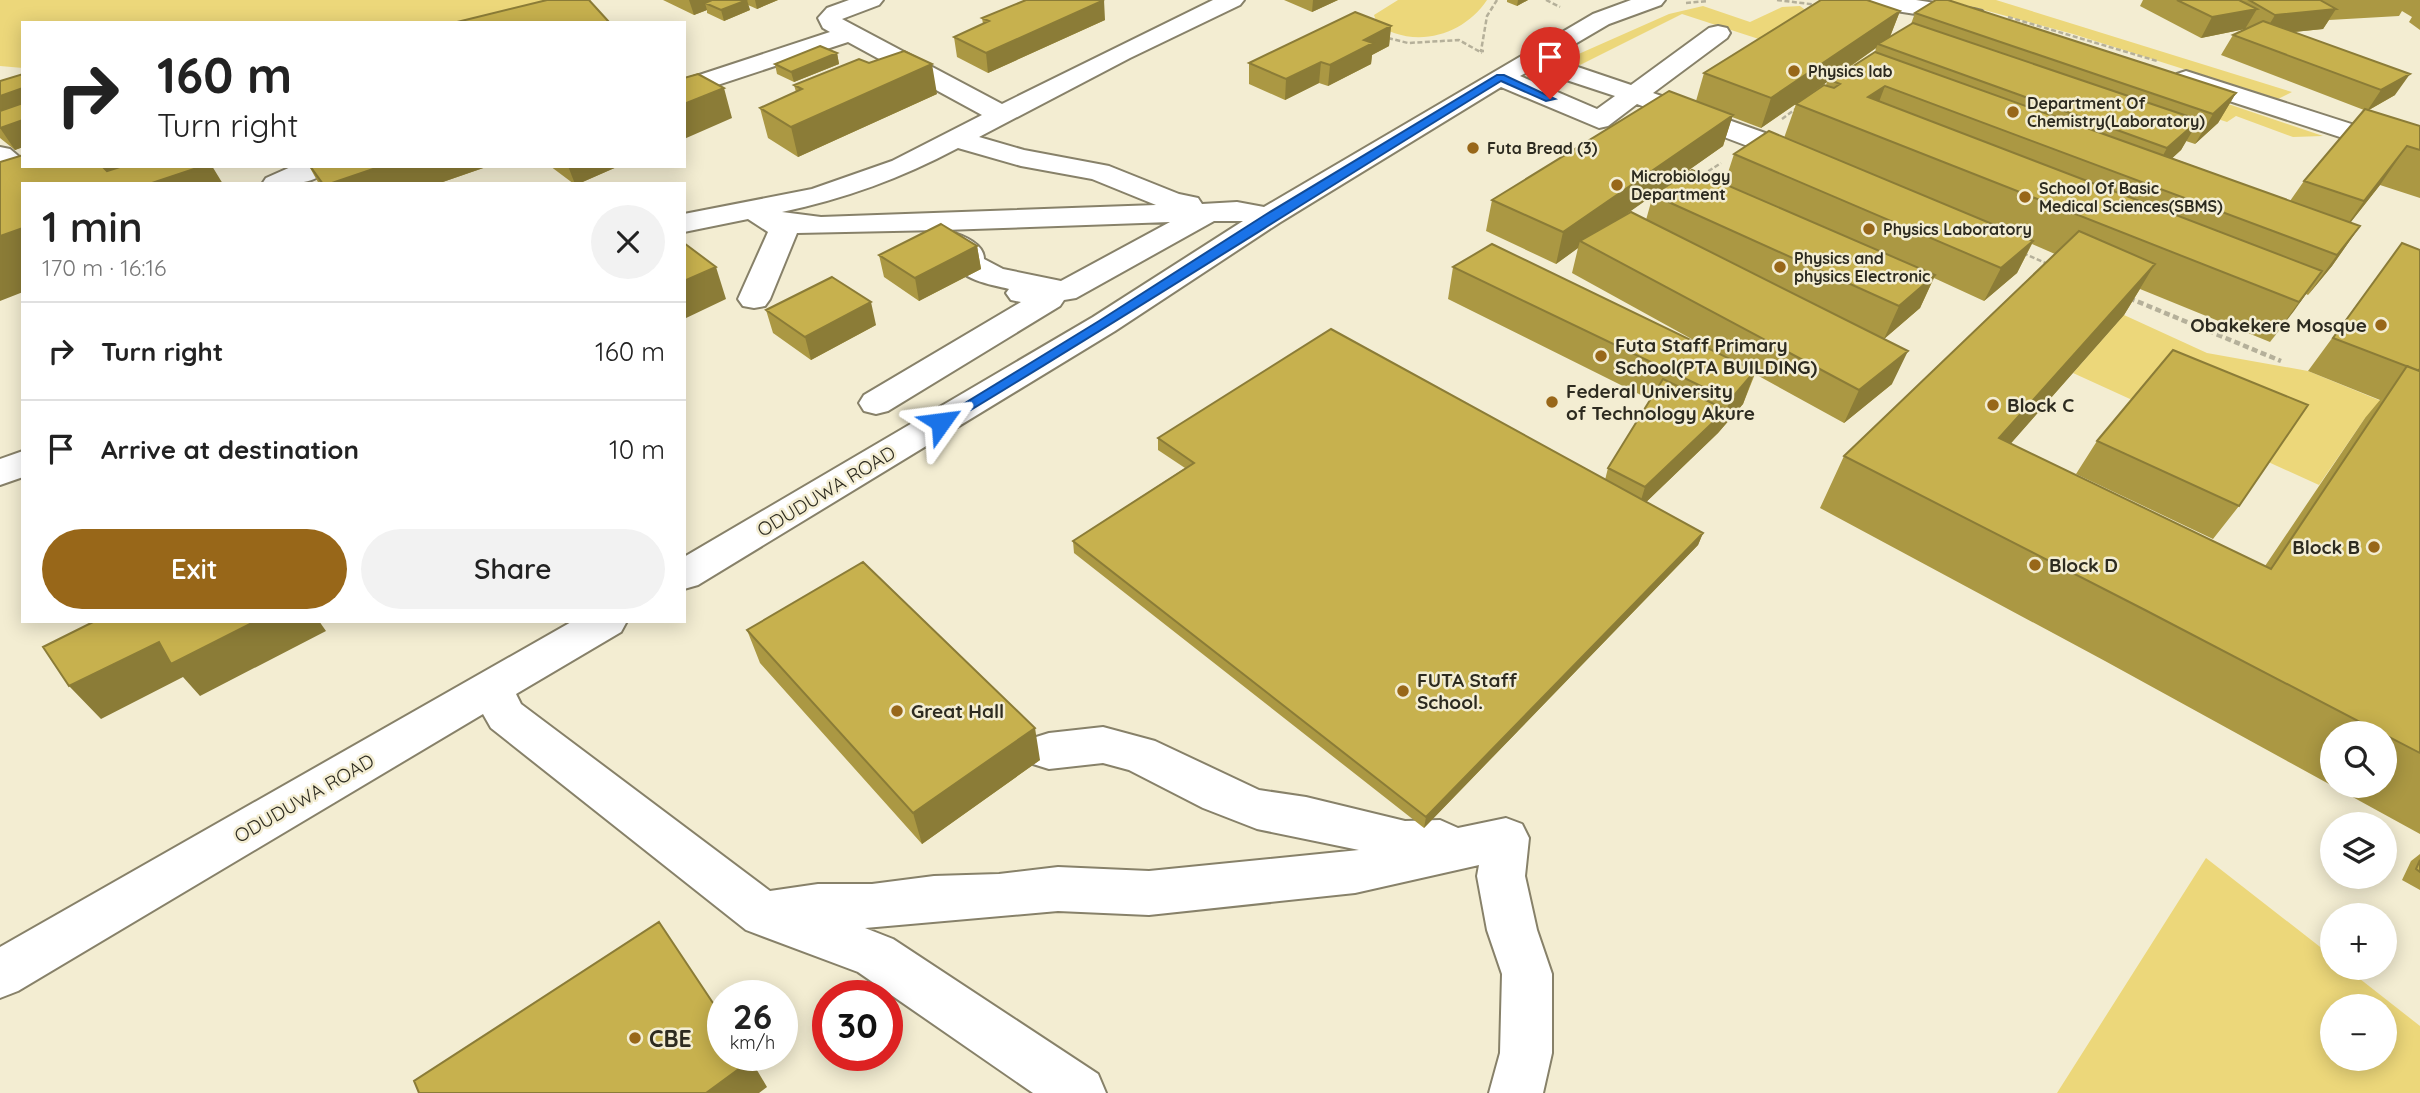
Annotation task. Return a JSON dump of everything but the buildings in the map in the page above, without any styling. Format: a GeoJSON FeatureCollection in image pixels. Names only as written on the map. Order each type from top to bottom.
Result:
{"type":"FeatureCollection","features":[{"type":"Feature","properties":{"kind":"street"},"geometry":{"type":"LineString","coordinates":[[871,0],[835,13],[830,18],[831,23],[1002,115]]}},
{"type":"Feature","properties":{"kind":"street"},"geometry":{"type":"LineString","coordinates":[[686,223],[754,214],[819,197],[902,167],[1232,0]]}},
{"type":"Feature","properties":{"kind":"street","name":"ODUDUWA ROAD"},"geometry":{"type":"LineString","coordinates":[[686,574],[1104,324],[1269,218],[1493,68],[1530,60],[1601,19],[1653,0]]}},
{"type":"Feature","properties":{"kind":"street"},"geometry":{"type":"LineString","coordinates":[[1870,0],[1994,20]]}},
{"type":"Feature","properties":{"kind":"street"},"geometry":{"type":"LineString","coordinates":[[1493,68],[1599,120],[1718,33]]}},
{"type":"Feature","properties":{"kind":"street"},"geometry":{"type":"LineString","coordinates":[[686,87],[849,34]]}},
{"type":"Feature","properties":{"kind":"street"},"geometry":{"type":"LineString","coordinates":[[1530,60],[1755,139]]}},
{"type":"Feature","properties":{"kind":"street"},"geometry":{"type":"LineString","coordinates":[[2164,72],[2420,155]]}},
{"type":"Feature","properties":{"kind":"street"},"geometry":{"type":"LineString","coordinates":[[955,139],[1021,158],[1099,172],[1173,202],[1269,218]]}},
{"type":"Feature","properties":{"kind":"street"},"geometry":{"type":"LineString","coordinates":[[0,155],[35,181]]}},
{"type":"Feature","properties":{"kind":"street"},"geometry":{"type":"LineString","coordinates":[[281,182],[312,168]]}},
{"type":"Feature","properties":{"kind":"street"},"geometry":{"type":"LineString","coordinates":[[0,194],[21,186]]}},
{"type":"Feature","properties":{"kind":"street"},"geometry":{"type":"LineString","coordinates":[[754,214],[800,225],[821,226],[913,225],[1224,211]]}},
{"type":"Feature","properties":{"kind":"street"},"geometry":{"type":"LineString","coordinates":[[993,276],[1065,291],[1224,211]]}},
{"type":"Feature","properties":{"kind":"street"},"geometry":{"type":"LineString","coordinates":[[754,214],[783,230],[754,299]]}},
{"type":"Feature","properties":{"kind":"street"},"geometry":{"type":"LineString","coordinates":[[876,403],[1049,299],[1012,291],[993,276],[969,263],[969,252],[913,225]]}},
{"type":"Feature","properties":{"kind":"street"},"geometry":{"type":"LineString","coordinates":[[0,473],[21,464]]}},
{"type":"Feature","properties":{"kind":"street","name":"ODUDUWA ROAD"},"geometry":{"type":"LineString","coordinates":[[0,974],[604,623]]}},
{"type":"Feature","properties":{"kind":"street"},"geometry":{"type":"LineString","coordinates":[[492,690],[506,716],[763,914],[875,954],[1079,1093]]}},
{"type":"Feature","properties":{"kind":"street"},"geometry":{"type":"LineString","coordinates":[[1049,751],[1103,745],[1139,754],[1219,794],[1258,809],[1306,817],[1405,841],[1506,838]]}},
{"type":"Feature","properties":{"kind":"street"},"geometry":{"type":"LineString","coordinates":[[763,914],[818,906],[872,906],[934,898],[999,896],[1058,889],[1149,893],[1355,872],[1506,838]]}},
{"type":"Feature","properties":{"kind":"street"},"geometry":{"type":"LineString","coordinates":[[1506,838],[1501,876],[1512,930],[1527,974],[1526,1053],[1516,1093]]}},
{"type":"Feature","properties":{"kind":"path"},"geometry":{"type":"LineString","coordinates":[[1481,51],[1487,16],[1497,0]]}},
{"type":"Feature","properties":{"kind":"path"},"geometry":{"type":"LineString","coordinates":[[1383,36],[1408,43],[1459,40],[1481,51],[1493,68]]}},
{"type":"Feature","properties":{"kind":"path"},"geometry":{"type":"LineString","coordinates":[[1694,182],[1704,174]]}},
{"type":"Feature","properties":{"kind":"path"},"geometry":{"type":"LineString","coordinates":[[2014,249],[2052,265]]}},
{"type":"Feature","properties":{"kind":"path"},"geometry":{"type":"LineString","coordinates":[[2128,297],[2281,361]]}},
{"type":"Feature","properties":{"kind":"shaded area"},"geometry":{"type":"Polygon","coordinates":[[[0,0],[591,0],[564,14],[541,21],[21,21],[21,68],[0,66],[0,0]]]}},
{"type":"Feature","properties":{"kind":"shaded area"},"geometry":{"type":"Polygon","coordinates":[[[1398,0],[1487,0],[1479,11],[1458,27],[1434,36],[1420,37],[1394,33],[1377,22],[1374,15],[1398,0]]]}},
{"type":"Feature","properties":{"kind":"shaded area"},"geometry":{"type":"Polygon","coordinates":[[[1947,0],[1996,0],[2292,92],[2278,99],[2073,34],[1947,0]]]}},
{"type":"Feature","properties":{"kind":"shaded area"},"geometry":{"type":"Polygon","coordinates":[[[1703,6],[1750,22],[1782,7],[1800,6],[1818,19],[1771,43],[1682,14],[1572,69],[1556,64],[1669,14],[1703,6]]]}},
{"type":"Feature","properties":{"kind":"shaded area"},"geometry":{"type":"Polygon","coordinates":[[[1931,25],[2119,67],[2323,136],[2293,137],[2236,116],[2227,122],[1931,25]]]}},
{"type":"Feature","properties":{"kind":"shaded area"},"geometry":{"type":"Polygon","coordinates":[[[2124,315],[2207,353],[2308,371],[2420,417],[2420,441],[2365,418],[2319,485],[2073,373],[2124,315]]]}},
{"type":"Feature","properties":{"kind":"shaded area"},"geometry":{"type":"Polygon","coordinates":[[[2206,858],[2320,947],[2320,980],[2361,980],[2379,994],[2320,994],[2320,1071],[2397,1071],[2397,1008],[2420,1026],[2420,1093],[2057,1093],[2206,858]]]}},
{"type":"Feature","properties":{"kind":"place","name":"Physics lab"},"geometry":{"type":"Point","coordinates":[1794,71]}},
{"type":"Feature","properties":{"kind":"place","name":"Department Of Chemistry(Laboratory)"},"geometry":{"type":"Point","coordinates":[2013,112]}},
{"type":"Feature","properties":{"kind":"place","name":"Futa Bread (3)"},"geometry":{"type":"Point","coordinates":[1473,148]}},
{"type":"Feature","properties":{"kind":"place","name":"Microbiology Department"},"geometry":{"type":"Point","coordinates":[1617,185]}},
{"type":"Feature","properties":{"kind":"place","name":"School Of Basic Medical Sciences(SBMS)"},"geometry":{"type":"Point","coordinates":[2025,197]}},
{"type":"Feature","properties":{"kind":"place","name":"Physics Laboratory"},"geometry":{"type":"Point","coordinates":[1869,229]}},
{"type":"Feature","properties":{"kind":"place","name":"Physics and physics Electronic"},"geometry":{"type":"Point","coordinates":[1780,267]}},
{"type":"Feature","properties":{"kind":"place","name":"Obakekere Mosque"},"geometry":{"type":"Point","coordinates":[2381,325]}},
{"type":"Feature","properties":{"kind":"place","name":"Futa Staff Primary School(PTA BUILDING)"},"geometry":{"type":"Point","coordinates":[1601,356]}},
{"type":"Feature","properties":{"kind":"place","name":"Federal University of Technology Akure"},"geometry":{"type":"Point","coordinates":[1552,402]}},
{"type":"Feature","properties":{"kind":"place","name":"Block C"},"geometry":{"type":"Point","coordinates":[1993,405]}},
{"type":"Feature","properties":{"kind":"place","name":"Block B"},"geometry":{"type":"Point","coordinates":[2374,547]}},
{"type":"Feature","properties":{"kind":"place","name":"Block D"},"geometry":{"type":"Point","coordinates":[2035,565]}},
{"type":"Feature","properties":{"kind":"place","name":"FUTA Staff School."},"geometry":{"type":"Point","coordinates":[1403,691]}},
{"type":"Feature","properties":{"kind":"place","name":"Great Hall"},"geometry":{"type":"Point","coordinates":[897,711]}},
{"type":"Feature","properties":{"kind":"place","name":"CBE"},"geometry":{"type":"Point","coordinates":[635,1038]}},
{"type":"Feature","properties":{"kind":"route"},"geometry":{"type":"LineString","coordinates":[[941,422],[1104,324],[1269,218],[1500,77],[1550,99]]}}]}
